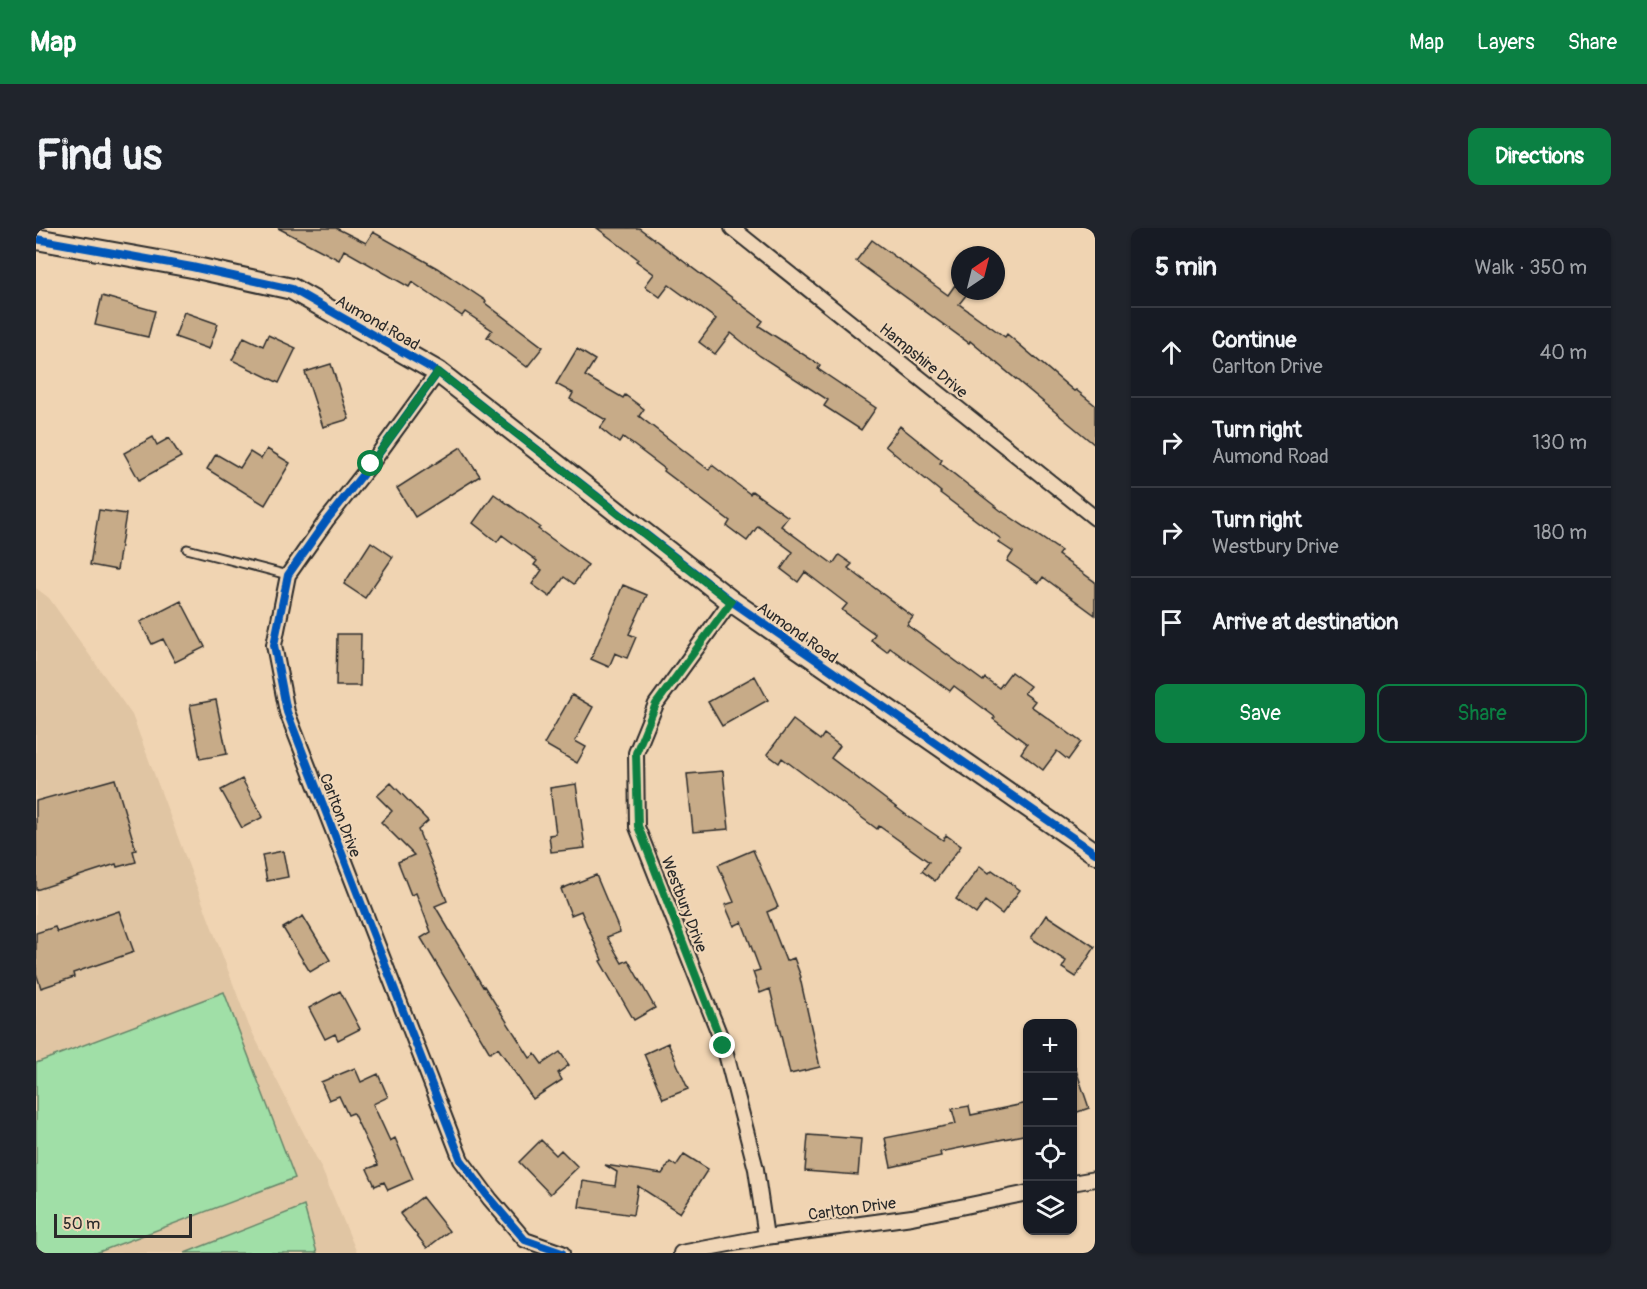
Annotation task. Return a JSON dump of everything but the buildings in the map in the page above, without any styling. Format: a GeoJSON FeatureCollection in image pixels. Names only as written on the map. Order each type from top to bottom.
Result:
{"type":"FeatureCollection","features":[{"type":"Feature","properties":{"kind":"street","name":"Hampshire Drive"},"geometry":{"type":"LineString","coordinates":[[732,228],[1095,518]]}},
{"type":"Feature","properties":{"kind":"street","name":"Aumond Road"},"geometry":{"type":"LineString","coordinates":[[36,239],[192,267],[292,289],[438,372],[731,602],[1095,853]]}},
{"type":"Feature","properties":{"kind":"street","name":"Carlton Drive"},"geometry":{"type":"LineString","coordinates":[[438,372],[288,575],[274,645],[287,712],[461,1160],[525,1240],[561,1253]]}},
{"type":"Feature","properties":{"kind":"street","name":"Westbury Drive"},"geometry":{"type":"LineString","coordinates":[[731,602],[656,704],[636,753],[638,826],[723,1046],[756,1169],[766,1237]]}},
{"type":"Feature","properties":{"kind":"street"},"geometry":{"type":"LineString","coordinates":[[1077,1183],[1095,1179]]}},
{"type":"Feature","properties":{"kind":"street","name":"Carlton Drive"},"geometry":{"type":"LineString","coordinates":[[681,1253],[766,1237],[912,1217],[1023,1194]]}},
{"type":"Feature","properties":{"kind":"lane"},"geometry":{"type":"LineString","coordinates":[[187,549],[288,575]]}},
{"type":"Feature","properties":{"kind":"shaded area"},"geometry":{"type":"Polygon","coordinates":[[[36,588],[49,598],[132,715],[249,1026],[320,1165],[357,1253],[36,1253],[36,588]]]}},
{"type":"Feature","properties":{"kind":"green space"},"geometry":{"type":"Polygon","coordinates":[[[224,992],[295,1178],[96,1253],[36,1253],[36,1063],[224,992]]]}},
{"type":"Feature","properties":{"kind":"green space"},"geometry":{"type":"Polygon","coordinates":[[[304,1206],[317,1253],[185,1253],[304,1206]]]}},
{"type":"Feature","properties":{"kind":"cycle path"},"geometry":{"type":"LineString","coordinates":[[36,239],[192,267],[292,289],[438,372],[731,601],[1095,853]]}},
{"type":"Feature","properties":{"kind":"cycle path"},"geometry":{"type":"LineString","coordinates":[[438,372],[288,575],[274,645],[287,712],[461,1160],[525,1240],[562,1253]]}},
{"type":"Feature","properties":{"kind":"route"},"geometry":{"type":"LineString","coordinates":[[371,464],[438,372],[731,602],[656,704],[636,753],[638,826],[723,1046]]}}]}
